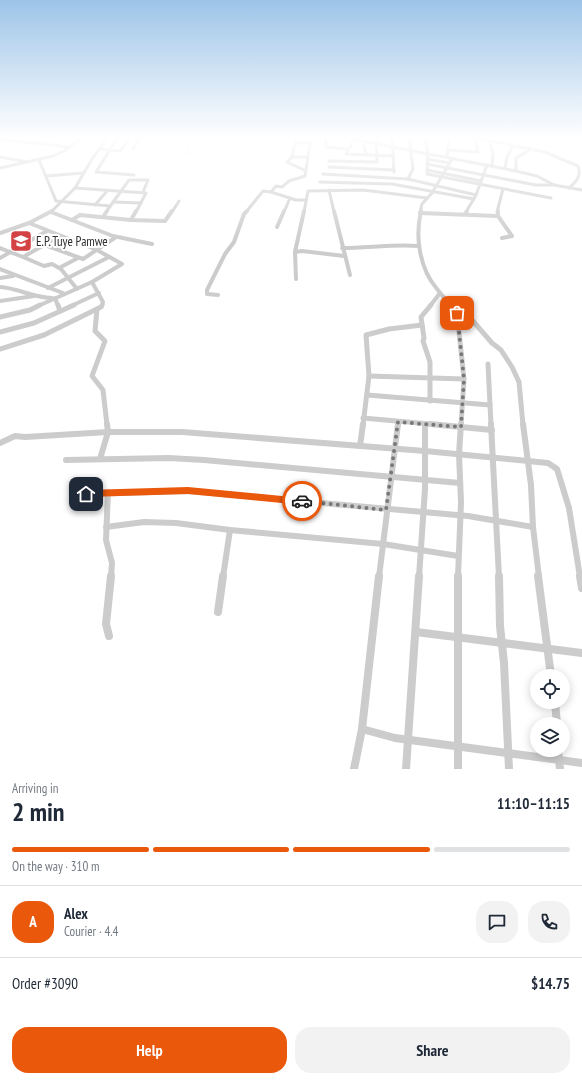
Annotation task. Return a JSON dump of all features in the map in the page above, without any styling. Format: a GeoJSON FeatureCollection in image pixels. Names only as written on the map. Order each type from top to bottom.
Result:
{"type":"FeatureCollection","features":[{"type":"Feature","properties":{"kind":"street"},"geometry":{"type":"LineString","coordinates":[[45,173],[56,201],[110,206]]}},
{"type":"Feature","properties":{"kind":"street"},"geometry":{"type":"LineString","coordinates":[[46,176],[84,173]]}},
{"type":"Feature","properties":{"kind":"street"},"geometry":{"type":"LineString","coordinates":[[0,233],[29,224],[51,212],[75,188],[84,173]]}},
{"type":"Feature","properties":{"kind":"street"},"geometry":{"type":"LineString","coordinates":[[113,173],[134,174]]}},
{"type":"Feature","properties":{"kind":"street"},"geometry":{"type":"LineString","coordinates":[[271,192],[276,186],[282,187],[289,181],[304,177],[305,173]]}},
{"type":"Feature","properties":{"kind":"street"},"geometry":{"type":"LineString","coordinates":[[392,184],[394,173]]}},
{"type":"Feature","properties":{"kind":"street"},"geometry":{"type":"LineString","coordinates":[[408,180],[411,173]]}},
{"type":"Feature","properties":{"kind":"street"},"geometry":{"type":"LineString","coordinates":[[427,173],[480,185],[551,198]]}},
{"type":"Feature","properties":{"kind":"street"},"geometry":{"type":"LineString","coordinates":[[445,173],[434,191],[422,204],[420,213],[419,246],[424,267],[433,285],[457,313],[472,320],[492,344],[501,350],[518,378],[531,485],[533,527],[550,669]]}},
{"type":"Feature","properties":{"kind":"street"},"geometry":{"type":"LineString","coordinates":[[453,173],[481,181]]}},
{"type":"Feature","properties":{"kind":"street"},"geometry":{"type":"LineString","coordinates":[[472,173],[536,185],[555,185]]}},
{"type":"Feature","properties":{"kind":"street"},"geometry":{"type":"LineString","coordinates":[[524,173],[537,176],[555,185],[582,190]]}},
{"type":"Feature","properties":{"kind":"street"},"geometry":{"type":"LineString","coordinates":[[569,188],[577,181],[580,173]]}},
{"type":"Feature","properties":{"kind":"street"},"geometry":{"type":"LineString","coordinates":[[323,174],[394,178],[476,195]]}},
{"type":"Feature","properties":{"kind":"street"},"geometry":{"type":"LineString","coordinates":[[466,214],[476,195],[483,175]]}},
{"type":"Feature","properties":{"kind":"street"},"geometry":{"type":"LineString","coordinates":[[103,216],[119,192],[130,179],[148,180],[143,192],[146,195],[131,220]]}},
{"type":"Feature","properties":{"kind":"street"},"geometry":{"type":"LineString","coordinates":[[577,181],[582,181]]}},
{"type":"Feature","properties":{"kind":"street"},"geometry":{"type":"LineString","coordinates":[[320,182],[392,184],[474,199]]}},
{"type":"Feature","properties":{"kind":"street"},"geometry":{"type":"LineString","coordinates":[[384,191],[386,184]]}},
{"type":"Feature","properties":{"kind":"street"},"geometry":{"type":"LineString","coordinates":[[75,188],[119,192],[143,192]]}},
{"type":"Feature","properties":{"kind":"street"},"geometry":{"type":"LineString","coordinates":[[502,238],[512,236],[497,213],[503,189]]}},
{"type":"Feature","properties":{"kind":"street"},"geometry":{"type":"LineString","coordinates":[[296,279],[295,252],[305,200],[309,190],[384,191],[427,198]]}},
{"type":"Feature","properties":{"kind":"street"},"geometry":{"type":"LineString","coordinates":[[329,190],[342,248],[350,275]]}},
{"type":"Feature","properties":{"kind":"street"},"geometry":{"type":"LineString","coordinates":[[95,205],[107,191]]}},
{"type":"Feature","properties":{"kind":"street"},"geometry":{"type":"LineString","coordinates":[[218,295],[207,294],[207,290],[224,257],[234,242],[244,214],[263,192],[271,192],[290,198],[305,200]]}},
{"type":"Feature","properties":{"kind":"street"},"geometry":{"type":"LineString","coordinates":[[277,227],[290,198]]}},
{"type":"Feature","properties":{"kind":"street"},"geometry":{"type":"LineString","coordinates":[[72,220],[79,215],[103,216],[131,220],[166,221],[179,201]]}},
{"type":"Feature","properties":{"kind":"street"},"geometry":{"type":"LineString","coordinates":[[113,202],[141,203]]}},
{"type":"Feature","properties":{"kind":"street"},"geometry":{"type":"LineString","coordinates":[[51,212],[116,238],[152,244]]}},
{"type":"Feature","properties":{"kind":"street"},"geometry":{"type":"LineString","coordinates":[[420,213],[498,216]]}},
{"type":"Feature","properties":{"kind":"street"},"geometry":{"type":"LineString","coordinates":[[0,317],[24,312],[63,293],[92,282],[122,264],[97,250],[29,224]]}},
{"type":"Feature","properties":{"kind":"street"},"geometry":{"type":"LineString","coordinates":[[0,258],[47,230]]}},
{"type":"Feature","properties":{"kind":"street"},"geometry":{"type":"LineString","coordinates":[[23,258],[60,236]]}},
{"type":"Feature","properties":{"kind":"street"},"geometry":{"type":"LineString","coordinates":[[45,245],[84,259],[116,238]]}},
{"type":"Feature","properties":{"kind":"street"},"geometry":{"type":"LineString","coordinates":[[342,248],[419,246]]}},
{"type":"Feature","properties":{"kind":"street"},"geometry":{"type":"LineString","coordinates":[[0,248],[44,266],[51,264],[59,268],[77,288]]}},
{"type":"Feature","properties":{"kind":"street"},"geometry":{"type":"LineString","coordinates":[[295,252],[302,251],[344,256]]}},
{"type":"Feature","properties":{"kind":"street"},"geometry":{"type":"LineString","coordinates":[[48,288],[68,279],[109,256]]}},
{"type":"Feature","properties":{"kind":"street"},"geometry":{"type":"LineString","coordinates":[[59,268],[78,258]]}},
{"type":"Feature","properties":{"kind":"street"},"geometry":{"type":"LineString","coordinates":[[0,269],[14,276],[63,293]]}},
{"type":"Feature","properties":{"kind":"street"},"geometry":{"type":"LineString","coordinates":[[0,278],[14,276]]}},
{"type":"Feature","properties":{"kind":"street"},"geometry":{"type":"LineString","coordinates":[[0,349],[44,335],[97,309],[103,304],[99,293],[92,282]]}},
{"type":"Feature","properties":{"kind":"street"},"geometry":{"type":"LineString","coordinates":[[0,287],[22,290],[34,296]]}},
{"type":"Feature","properties":{"kind":"street"},"geometry":{"type":"LineString","coordinates":[[0,332],[34,323],[99,293]]}},
{"type":"Feature","properties":{"kind":"street"},"geometry":{"type":"LineString","coordinates":[[430,401],[430,358],[423,341],[424,338],[421,316],[440,293]]}},
{"type":"Feature","properties":{"kind":"street"},"geometry":{"type":"LineString","coordinates":[[0,301],[34,296],[54,298]]}},
{"type":"Feature","properties":{"kind":"street"},"geometry":{"type":"LineString","coordinates":[[54,298],[60,311]]}},
{"type":"Feature","properties":{"kind":"street"},"geometry":{"type":"LineString","coordinates":[[97,309],[95,331],[105,341],[92,376],[101,386],[104,394],[108,432],[100,459]]}},
{"type":"Feature","properties":{"kind":"street"},"geometry":{"type":"LineString","coordinates":[[457,313],[464,379],[459,454],[461,515],[458,556],[458,769]]}},
{"type":"Feature","properties":{"kind":"street"},"geometry":{"type":"LineString","coordinates":[[360,446],[369,376],[366,335],[389,329],[422,325]]}},
{"type":"Feature","properties":{"kind":"street"},"geometry":{"type":"LineString","coordinates":[[488,364],[497,520],[501,643],[504,663],[509,769]]}},
{"type":"Feature","properties":{"kind":"street"},"geometry":{"type":"LineString","coordinates":[[369,376],[464,379]]}},
{"type":"Feature","properties":{"kind":"street"},"geometry":{"type":"LineString","coordinates":[[367,395],[490,405]]}},
{"type":"Feature","properties":{"kind":"street"},"geometry":{"type":"LineString","coordinates":[[364,418],[492,430]]}},
{"type":"Feature","properties":{"kind":"street"},"geometry":{"type":"LineString","coordinates":[[354,769],[362,729],[386,510],[398,422]]}},
{"type":"Feature","properties":{"kind":"street"},"geometry":{"type":"LineString","coordinates":[[406,769],[425,480],[425,424]]}},
{"type":"Feature","properties":{"kind":"street"},"geometry":{"type":"LineString","coordinates":[[0,443],[15,436],[26,437],[108,432],[197,433],[425,451],[494,459],[548,463],[556,469],[559,474],[570,508],[582,588]]}},
{"type":"Feature","properties":{"kind":"street"},"geometry":{"type":"LineString","coordinates":[[66,460],[169,458],[218,461],[460,483]]}},
{"type":"Feature","properties":{"kind":"street"},"geometry":{"type":"LineString","coordinates":[[86,494],[108,492],[188,491],[386,510],[461,515],[533,527]]}},
{"type":"Feature","properties":{"kind":"street"},"geometry":{"type":"LineString","coordinates":[[108,492],[106,544],[112,557],[109,607],[106,624],[109,636]]}},
{"type":"Feature","properties":{"kind":"street"},"geometry":{"type":"LineString","coordinates":[[106,526],[144,522],[161,522],[383,544],[458,556]]}},
{"type":"Feature","properties":{"kind":"street"},"geometry":{"type":"LineString","coordinates":[[218,612],[230,530]]}},
{"type":"Feature","properties":{"kind":"street"},"geometry":{"type":"LineString","coordinates":[[416,632],[582,653]]}},
{"type":"Feature","properties":{"kind":"street"},"geometry":{"type":"LineString","coordinates":[[362,729],[395,738],[582,763]]}},
{"type":"Feature","properties":{"kind":"street"},"geometry":{"type":"LineString","coordinates":[[559,757],[560,769]]}},
{"type":"Feature","properties":{"kind":"way so far"},"geometry":{"type":"LineString","coordinates":[[302,501],[386,510],[398,422],[461,427],[464,379],[463,356],[457,313]]}},
{"type":"Feature","properties":{"kind":"place","name":"E.P. Tuye Pamwe"},"geometry":{"type":"Point","coordinates":[21,241]}},
{"type":"Feature","properties":{"kind":"route"},"geometry":{"type":"LineString","coordinates":[[86,494],[188,491],[302,501]]}}]}
